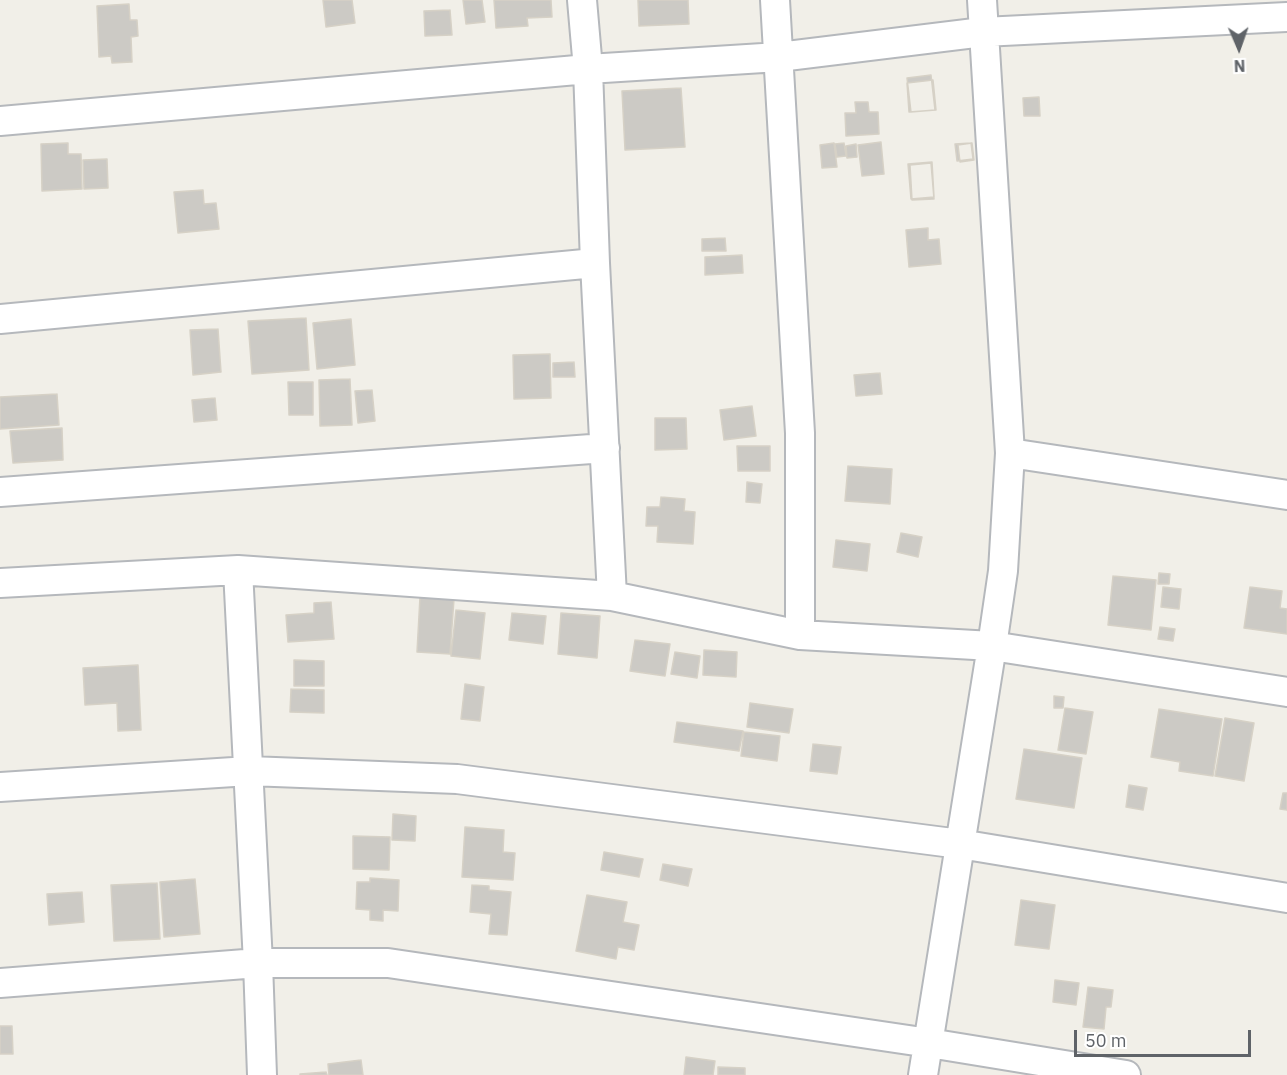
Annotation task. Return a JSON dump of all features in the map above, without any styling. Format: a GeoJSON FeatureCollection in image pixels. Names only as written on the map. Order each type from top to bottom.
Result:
{"type":"FeatureCollection","features":[{"type":"Feature","properties":{"kind":"street"},"geometry":{"type":"LineString","coordinates":[[582,0],[588,69],[612,596]]}},
{"type":"Feature","properties":{"kind":"street"},"geometry":{"type":"LineString","coordinates":[[775,0],[800,433],[800,635]]}},
{"type":"Feature","properties":{"kind":"street"},"geometry":{"type":"LineString","coordinates":[[923,1075],[1003,571],[1010,453],[982,0]]}},
{"type":"Feature","properties":{"kind":"street"},"geometry":{"type":"LineString","coordinates":[[0,121],[588,69],[779,57],[983,32],[1287,17]]}},
{"type":"Feature","properties":{"kind":"street"},"geometry":{"type":"LineString","coordinates":[[0,319],[595,262]]}},
{"type":"Feature","properties":{"kind":"street"},"geometry":{"type":"LineString","coordinates":[[0,492],[605,448]]}},
{"type":"Feature","properties":{"kind":"street"},"geometry":{"type":"LineString","coordinates":[[1010,453],[1287,495]]}},
{"type":"Feature","properties":{"kind":"street"},"geometry":{"type":"LineString","coordinates":[[238,570],[258,963],[261,1075]]}},
{"type":"Feature","properties":{"kind":"street"},"geometry":{"type":"LineString","coordinates":[[0,584],[238,570],[612,596],[800,635],[992,646],[1287,693]]}},
{"type":"Feature","properties":{"kind":"street"},"geometry":{"type":"LineString","coordinates":[[0,787],[249,771],[457,779],[960,844],[1287,898]]}},
{"type":"Feature","properties":{"kind":"street"},"geometry":{"type":"LineString","coordinates":[[0,984],[258,963],[388,963],[928,1043],[1126,1075]]}},
{"type":"Feature","properties":{"kind":"building"},"geometry":{"type":"Polygon","coordinates":[[[323,0],[352,0],[355,23],[326,27],[323,0]]]}},
{"type":"Feature","properties":{"kind":"building"},"geometry":{"type":"Polygon","coordinates":[[[463,0],[482,0],[485,22],[466,24],[463,0]]]}},
{"type":"Feature","properties":{"kind":"building"},"geometry":{"type":"Polygon","coordinates":[[[494,0],[551,0],[552,17],[527,18],[528,26],[496,28],[494,0]]]}},
{"type":"Feature","properties":{"kind":"building"},"geometry":{"type":"Polygon","coordinates":[[[638,0],[688,0],[689,24],[639,26],[638,0]]]}},
{"type":"Feature","properties":{"kind":"building"},"geometry":{"type":"Polygon","coordinates":[[[129,4],[130,20],[137,20],[138,36],[131,37],[132,62],[112,63],[111,56],[99,57],[97,6],[129,4]]]}},
{"type":"Feature","properties":{"kind":"building"},"geometry":{"type":"Polygon","coordinates":[[[450,10],[452,35],[425,36],[424,11],[450,10]]]}},
{"type":"Feature","properties":{"kind":"building"},"geometry":{"type":"Polygon","coordinates":[[[931,75],[935,110],[911,112],[907,78],[931,75]]]}},
{"type":"Feature","properties":{"kind":"building"},"geometry":{"type":"Polygon","coordinates":[[[933,80],[936,110],[909,112],[907,83],[933,80]]]}},
{"type":"Feature","properties":{"kind":"building"},"geometry":{"type":"Polygon","coordinates":[[[681,88],[685,147],[625,150],[622,91],[681,88]]]}},
{"type":"Feature","properties":{"kind":"building"},"geometry":{"type":"Polygon","coordinates":[[[1039,97],[1040,116],[1024,116],[1023,98],[1039,97]]]}},
{"type":"Feature","properties":{"kind":"building"},"geometry":{"type":"Polygon","coordinates":[[[855,102],[868,102],[869,112],[878,112],[879,134],[846,136],[845,113],[856,113],[855,102]]]}},
{"type":"Feature","properties":{"kind":"building"},"geometry":{"type":"Polygon","coordinates":[[[881,142],[884,174],[862,176],[858,145],[881,142]]]}},
{"type":"Feature","properties":{"kind":"building"},"geometry":{"type":"Polygon","coordinates":[[[68,143],[68,154],[81,154],[82,189],[42,191],[41,144],[68,143]]]}},
{"type":"Feature","properties":{"kind":"building"},"geometry":{"type":"Polygon","coordinates":[[[834,143],[837,167],[822,168],[820,145],[834,143]]]}},
{"type":"Feature","properties":{"kind":"building"},"geometry":{"type":"Polygon","coordinates":[[[844,143],[846,156],[837,157],[835,144],[844,143]]]}},
{"type":"Feature","properties":{"kind":"building"},"geometry":{"type":"Polygon","coordinates":[[[971,143],[973,159],[957,161],[955,144],[971,143]]]}},
{"type":"Feature","properties":{"kind":"building"},"geometry":{"type":"Polygon","coordinates":[[[972,143],[974,160],[960,162],[958,145],[972,143]]]}},
{"type":"Feature","properties":{"kind":"building"},"geometry":{"type":"Polygon","coordinates":[[[856,144],[857,157],[847,158],[846,146],[856,144]]]}},
{"type":"Feature","properties":{"kind":"building"},"geometry":{"type":"Polygon","coordinates":[[[107,159],[108,188],[84,189],[83,160],[107,159]]]}},
{"type":"Feature","properties":{"kind":"building"},"geometry":{"type":"Polygon","coordinates":[[[932,162],[934,197],[911,199],[908,164],[932,162]]]}},
{"type":"Feature","properties":{"kind":"building"},"geometry":{"type":"Polygon","coordinates":[[[931,163],[934,199],[912,200],[910,165],[931,163]]]}},
{"type":"Feature","properties":{"kind":"building"},"geometry":{"type":"Polygon","coordinates":[[[203,190],[204,204],[216,203],[219,229],[178,233],[174,192],[203,190]]]}},
{"type":"Feature","properties":{"kind":"building"},"geometry":{"type":"Polygon","coordinates":[[[928,228],[928,240],[939,239],[941,264],[909,267],[906,230],[928,228]]]}},
{"type":"Feature","properties":{"kind":"building"},"geometry":{"type":"Polygon","coordinates":[[[725,238],[726,251],[702,251],[702,239],[725,238]]]}},
{"type":"Feature","properties":{"kind":"building"},"geometry":{"type":"Polygon","coordinates":[[[742,255],[743,273],[705,275],[705,257],[742,255]]]}},
{"type":"Feature","properties":{"kind":"building"},"geometry":{"type":"Polygon","coordinates":[[[306,318],[309,370],[252,374],[248,321],[306,318]]]}},
{"type":"Feature","properties":{"kind":"building"},"geometry":{"type":"Polygon","coordinates":[[[351,319],[355,365],[317,369],[313,323],[351,319]]]}},
{"type":"Feature","properties":{"kind":"building"},"geometry":{"type":"Polygon","coordinates":[[[218,329],[221,372],[193,375],[190,330],[218,329]]]}},
{"type":"Feature","properties":{"kind":"building"},"geometry":{"type":"Polygon","coordinates":[[[550,354],[551,398],[514,399],[513,355],[550,354]]]}},
{"type":"Feature","properties":{"kind":"building"},"geometry":{"type":"Polygon","coordinates":[[[574,362],[575,377],[553,377],[553,363],[574,362]]]}},
{"type":"Feature","properties":{"kind":"building"},"geometry":{"type":"Polygon","coordinates":[[[880,373],[882,394],[856,396],[854,375],[880,373]]]}},
{"type":"Feature","properties":{"kind":"building"},"geometry":{"type":"Polygon","coordinates":[[[350,379],[352,425],[320,426],[319,380],[350,379]]]}},
{"type":"Feature","properties":{"kind":"building"},"geometry":{"type":"Polygon","coordinates":[[[288,382],[313,382],[313,415],[289,415],[288,382]]]}},
{"type":"Feature","properties":{"kind":"building"},"geometry":{"type":"Polygon","coordinates":[[[372,390],[375,421],[358,423],[355,391],[372,390]]]}},
{"type":"Feature","properties":{"kind":"building"},"geometry":{"type":"Polygon","coordinates":[[[57,394],[59,425],[0,429],[0,397],[57,394]]]}},
{"type":"Feature","properties":{"kind":"building"},"geometry":{"type":"Polygon","coordinates":[[[215,398],[217,420],[194,422],[192,400],[215,398]]]}},
{"type":"Feature","properties":{"kind":"building"},"geometry":{"type":"Polygon","coordinates":[[[752,406],[756,436],[724,440],[720,410],[752,406]]]}},
{"type":"Feature","properties":{"kind":"building"},"geometry":{"type":"Polygon","coordinates":[[[655,418],[686,418],[687,449],[655,450],[655,418]]]}},
{"type":"Feature","properties":{"kind":"building"},"geometry":{"type":"Polygon","coordinates":[[[62,428],[63,460],[13,463],[10,431],[62,428]]]}},
{"type":"Feature","properties":{"kind":"building"},"geometry":{"type":"Polygon","coordinates":[[[737,446],[770,446],[770,471],[738,471],[737,446]]]}},
{"type":"Feature","properties":{"kind":"building"},"geometry":{"type":"Polygon","coordinates":[[[848,466],[892,469],[890,504],[845,501],[848,466]]]}},
{"type":"Feature","properties":{"kind":"building"},"geometry":{"type":"Polygon","coordinates":[[[747,482],[762,484],[760,503],[746,502],[747,482]]]}},
{"type":"Feature","properties":{"kind":"building"},"geometry":{"type":"Polygon","coordinates":[[[661,497],[685,499],[684,511],[695,512],[693,544],[657,542],[658,526],[646,526],[647,507],[660,507],[661,497]]]}},
{"type":"Feature","properties":{"kind":"building"},"geometry":{"type":"Polygon","coordinates":[[[901,533],[922,537],[918,557],[897,552],[901,533]]]}},
{"type":"Feature","properties":{"kind":"building"},"geometry":{"type":"Polygon","coordinates":[[[836,540],[870,544],[867,571],[833,567],[836,540]]]}},
{"type":"Feature","properties":{"kind":"building"},"geometry":{"type":"Polygon","coordinates":[[[1159,573],[1170,574],[1169,584],[1158,584],[1159,573]]]}},
{"type":"Feature","properties":{"kind":"building"},"geometry":{"type":"Polygon","coordinates":[[[1113,576],[1156,580],[1151,630],[1108,625],[1113,576]]]}},
{"type":"Feature","properties":{"kind":"building"},"geometry":{"type":"Polygon","coordinates":[[[1163,587],[1181,589],[1179,609],[1161,607],[1163,587]]]}},
{"type":"Feature","properties":{"kind":"building"},"geometry":{"type":"Polygon","coordinates":[[[1250,587],[1282,591],[1280,608],[1287,609],[1287,634],[1244,628],[1250,587]]]}},
{"type":"Feature","properties":{"kind":"building"},"geometry":{"type":"Polygon","coordinates":[[[420,597],[454,599],[450,654],[417,652],[420,597]]]}},
{"type":"Feature","properties":{"kind":"building"},"geometry":{"type":"Polygon","coordinates":[[[331,602],[334,639],[288,642],[286,615],[314,613],[314,603],[331,602]]]}},
{"type":"Feature","properties":{"kind":"building"},"geometry":{"type":"Polygon","coordinates":[[[456,610],[485,613],[480,659],[451,656],[456,610]]]}},
{"type":"Feature","properties":{"kind":"building"},"geometry":{"type":"Polygon","coordinates":[[[512,613],[546,616],[543,644],[509,640],[512,613]]]}},
{"type":"Feature","properties":{"kind":"building"},"geometry":{"type":"Polygon","coordinates":[[[561,613],[600,616],[597,658],[558,654],[561,613]]]}},
{"type":"Feature","properties":{"kind":"building"},"geometry":{"type":"Polygon","coordinates":[[[1160,627],[1175,629],[1173,641],[1158,639],[1160,627]]]}},
{"type":"Feature","properties":{"kind":"building"},"geometry":{"type":"Polygon","coordinates":[[[635,640],[670,644],[665,676],[630,671],[635,640]]]}},
{"type":"Feature","properties":{"kind":"building"},"geometry":{"type":"Polygon","coordinates":[[[704,650],[737,652],[736,677],[703,675],[704,650]]]}},
{"type":"Feature","properties":{"kind":"building"},"geometry":{"type":"Polygon","coordinates":[[[675,652],[700,656],[697,678],[671,674],[675,652]]]}},
{"type":"Feature","properties":{"kind":"building"},"geometry":{"type":"Polygon","coordinates":[[[294,660],[324,661],[324,686],[294,686],[294,660]]]}},
{"type":"Feature","properties":{"kind":"building"},"geometry":{"type":"Polygon","coordinates":[[[138,665],[141,730],[118,731],[117,703],[85,705],[83,668],[138,665]]]}},
{"type":"Feature","properties":{"kind":"building"},"geometry":{"type":"Polygon","coordinates":[[[465,684],[484,687],[480,721],[461,719],[465,684]]]}},
{"type":"Feature","properties":{"kind":"building"},"geometry":{"type":"Polygon","coordinates":[[[291,689],[324,690],[324,713],[290,712],[291,689]]]}},
{"type":"Feature","properties":{"kind":"building"},"geometry":{"type":"Polygon","coordinates":[[[1054,696],[1064,697],[1063,708],[1054,708],[1054,696]]]}},
{"type":"Feature","properties":{"kind":"building"},"geometry":{"type":"Polygon","coordinates":[[[750,703],[793,709],[789,733],[747,727],[750,703]]]}},
{"type":"Feature","properties":{"kind":"building"},"geometry":{"type":"Polygon","coordinates":[[[1065,708],[1093,712],[1086,754],[1058,750],[1065,708]]]}},
{"type":"Feature","properties":{"kind":"building"},"geometry":{"type":"Polygon","coordinates":[[[1159,709],[1222,719],[1213,776],[1179,771],[1180,762],[1151,757],[1159,709]]]}},
{"type":"Feature","properties":{"kind":"building"},"geometry":{"type":"Polygon","coordinates":[[[1225,718],[1254,723],[1244,781],[1215,776],[1225,718]]]}},
{"type":"Feature","properties":{"kind":"building"},"geometry":{"type":"Polygon","coordinates":[[[677,722],[743,731],[739,751],[674,742],[677,722]]]}},
{"type":"Feature","properties":{"kind":"building"},"geometry":{"type":"Polygon","coordinates":[[[744,732],[780,736],[777,761],[741,756],[744,732]]]}},
{"type":"Feature","properties":{"kind":"building"},"geometry":{"type":"Polygon","coordinates":[[[813,744],[841,747],[837,774],[810,771],[813,744]]]}},
{"type":"Feature","properties":{"kind":"building"},"geometry":{"type":"Polygon","coordinates":[[[1024,749],[1082,758],[1074,808],[1016,799],[1024,749]]]}},
{"type":"Feature","properties":{"kind":"building"},"geometry":{"type":"Polygon","coordinates":[[[1129,785],[1147,788],[1143,810],[1126,807],[1129,785]]]}},
{"type":"Feature","properties":{"kind":"building"},"geometry":{"type":"Polygon","coordinates":[[[1283,793],[1287,793],[1287,810],[1280,809],[1283,793]]]}},
{"type":"Feature","properties":{"kind":"building"},"geometry":{"type":"Polygon","coordinates":[[[393,814],[416,816],[415,841],[392,840],[393,814]]]}},
{"type":"Feature","properties":{"kind":"building"},"geometry":{"type":"Polygon","coordinates":[[[465,827],[504,830],[503,852],[515,853],[513,880],[462,877],[465,827]]]}},
{"type":"Feature","properties":{"kind":"building"},"geometry":{"type":"Polygon","coordinates":[[[353,836],[390,837],[389,870],[353,869],[353,836]]]}},
{"type":"Feature","properties":{"kind":"building"},"geometry":{"type":"Polygon","coordinates":[[[604,852],[643,859],[639,877],[601,870],[604,852]]]}},
{"type":"Feature","properties":{"kind":"building"},"geometry":{"type":"Polygon","coordinates":[[[663,864],[692,869],[688,886],[660,880],[663,864]]]}},
{"type":"Feature","properties":{"kind":"building"},"geometry":{"type":"Polygon","coordinates":[[[370,878],[399,880],[398,911],[383,910],[383,921],[370,920],[370,910],[356,909],[357,882],[370,882],[370,878]]]}},
{"type":"Feature","properties":{"kind":"building"},"geometry":{"type":"Polygon","coordinates":[[[195,879],[200,934],[164,937],[160,882],[195,879]]]}},
{"type":"Feature","properties":{"kind":"building"},"geometry":{"type":"Polygon","coordinates":[[[157,883],[160,939],[114,941],[111,885],[157,883]]]}},
{"type":"Feature","properties":{"kind":"building"},"geometry":{"type":"Polygon","coordinates":[[[472,885],[489,886],[489,890],[511,892],[507,935],[489,934],[491,914],[470,912],[472,885]]]}},
{"type":"Feature","properties":{"kind":"building"},"geometry":{"type":"Polygon","coordinates":[[[82,892],[84,922],[49,925],[47,894],[82,892]]]}},
{"type":"Feature","properties":{"kind":"building"},"geometry":{"type":"Polygon","coordinates":[[[587,895],[627,902],[623,922],[639,925],[634,950],[618,947],[616,959],[576,951],[587,895]]]}},
{"type":"Feature","properties":{"kind":"building"},"geometry":{"type":"Polygon","coordinates":[[[1021,900],[1055,905],[1049,949],[1015,945],[1021,900]]]}},
{"type":"Feature","properties":{"kind":"building"},"geometry":{"type":"Polygon","coordinates":[[[1055,980],[1079,983],[1076,1005],[1053,1002],[1055,980]]]}},
{"type":"Feature","properties":{"kind":"building"},"geometry":{"type":"Polygon","coordinates":[[[1088,987],[1113,990],[1111,1007],[1106,1007],[1104,1029],[1083,1027],[1088,987]]]}},
{"type":"Feature","properties":{"kind":"building"},"geometry":{"type":"Polygon","coordinates":[[[0,1026],[12,1026],[13,1054],[0,1054],[0,1026]]]}},
{"type":"Feature","properties":{"kind":"building"},"geometry":{"type":"Polygon","coordinates":[[[686,1057],[715,1061],[713,1075],[684,1075],[686,1057]]]}},
{"type":"Feature","properties":{"kind":"building"},"geometry":{"type":"Polygon","coordinates":[[[361,1060],[363,1075],[329,1075],[328,1064],[361,1060]]]}},
{"type":"Feature","properties":{"kind":"building"},"geometry":{"type":"Polygon","coordinates":[[[718,1067],[745,1068],[745,1075],[718,1075],[718,1067]]]}},
{"type":"Feature","properties":{"kind":"building"},"geometry":{"type":"Polygon","coordinates":[[[326,1072],[327,1075],[300,1075],[300,1074],[326,1072]]]}}]}
